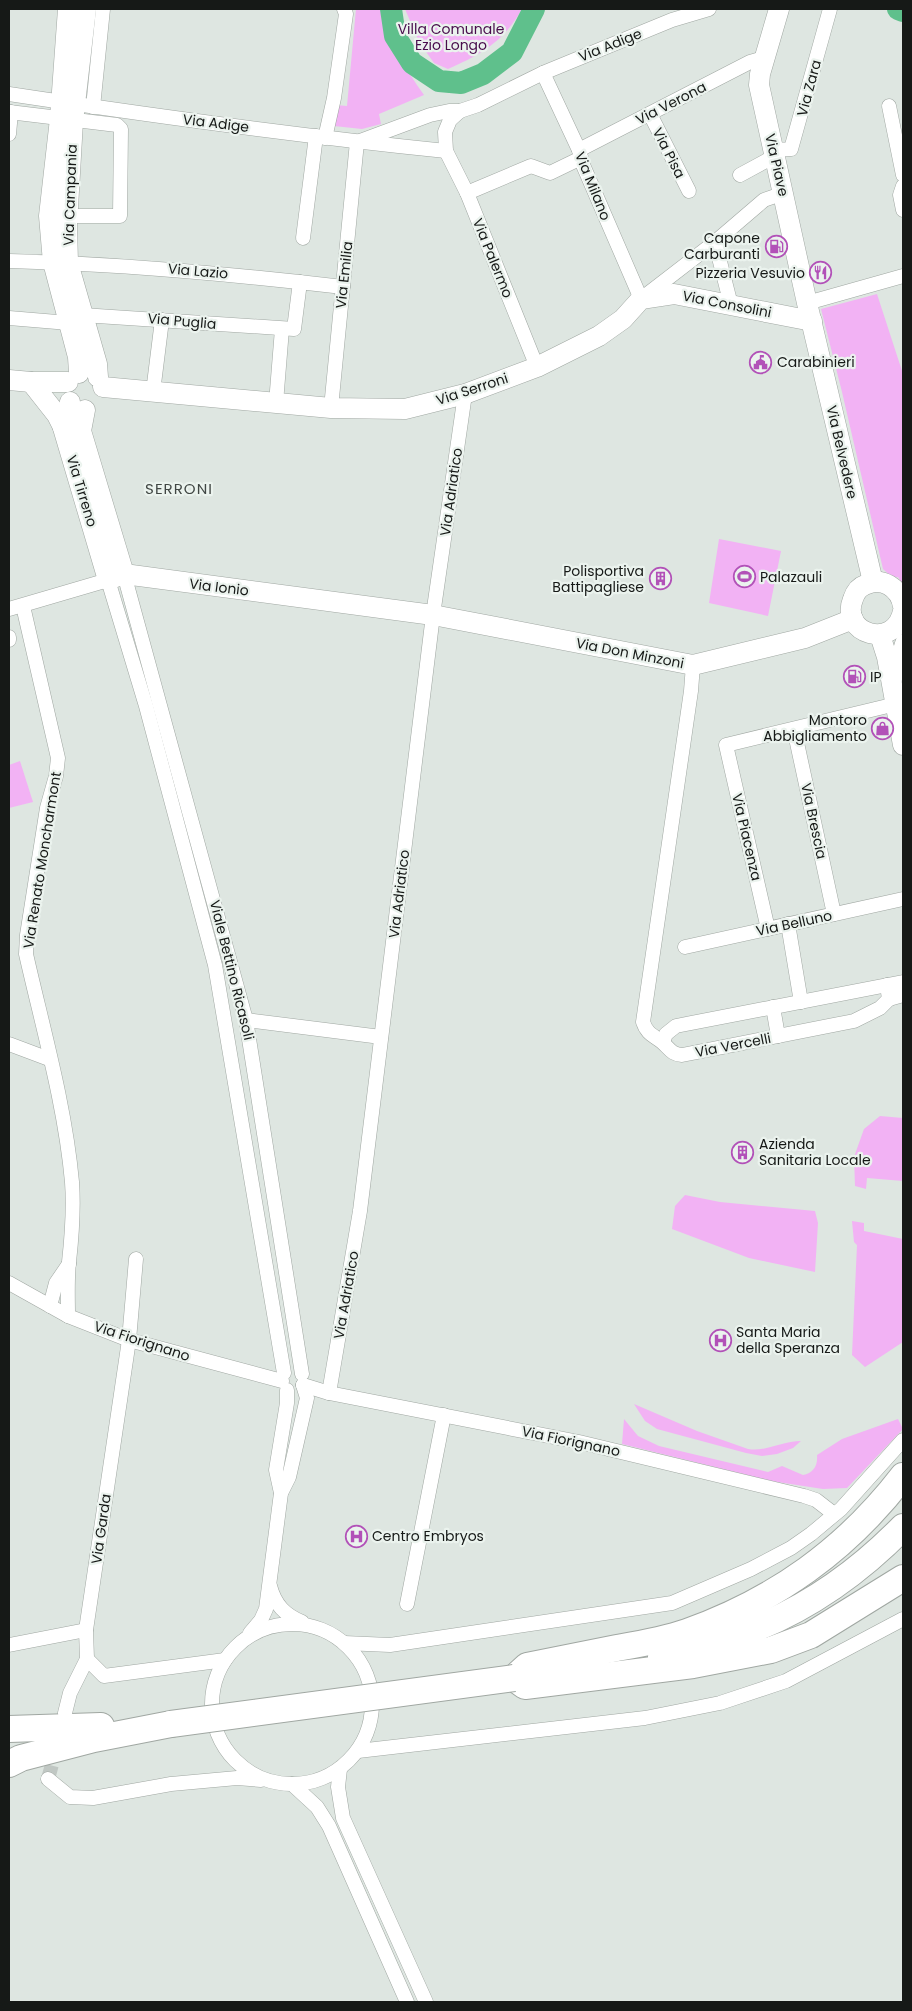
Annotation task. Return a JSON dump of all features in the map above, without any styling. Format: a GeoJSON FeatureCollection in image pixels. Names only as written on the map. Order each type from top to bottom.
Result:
{"type":"FeatureCollection","features":[{"type":"Feature","properties":{"kind":"highway"},"geometry":{"type":"LineString","coordinates":[[514,1678],[527,1666],[654,1641],[687,1632],[762,1600],[785,1586],[847,1538],[903,1476]]}},
{"type":"Feature","properties":{"kind":"highway"},"geometry":{"type":"LineString","coordinates":[[9,1764],[21,1758],[94,1739],[171,1724],[655,1658],[739,1635],[782,1616],[834,1587],[887,1544],[903,1527]]}},
{"type":"Feature","properties":{"kind":"highway"},"geometry":{"type":"LineString","coordinates":[[514,1678],[525,1686],[685,1666],[771,1650],[811,1635],[903,1578]]}},
{"type":"Feature","properties":{"kind":"highway"},"geometry":{"type":"LineString","coordinates":[[9,1729],[171,1724]]}},
{"type":"Feature","properties":{"kind":"highway"},"geometry":{"type":"LineString","coordinates":[[9,1749],[94,1739]]}},
{"type":"Feature","properties":{"kind":"street","name":"Via Campania"},"geometry":{"type":"LineString","coordinates":[[68,9],[73,110],[49,216],[75,319],[81,390]]}},
{"type":"Feature","properties":{"kind":"street","name":"Via Campania"},"geometry":{"type":"LineString","coordinates":[[60,263],[68,216],[73,110],[86,9]]}},
{"type":"Feature","properties":{"kind":"street"},"geometry":{"type":"LineString","coordinates":[[73,110],[103,9]]}},
{"type":"Feature","properties":{"kind":"street"},"geometry":{"type":"LineString","coordinates":[[303,238],[320,137],[339,60],[346,14],[344,9]]}},
{"type":"Feature","properties":{"kind":"street","name":"Via Adige"},"geometry":{"type":"LineString","coordinates":[[357,142],[430,115],[460,111],[478,105],[543,73],[672,20],[709,9]]}},
{"type":"Feature","properties":{"kind":"street","name":"Via Piave"},"geometry":{"type":"LineString","coordinates":[[779,9],[764,58],[759,85],[809,312]]}},
{"type":"Feature","properties":{"kind":"street","name":"Via Zara"},"geometry":{"type":"LineString","coordinates":[[774,153],[791,148],[830,9]]}},
{"type":"Feature","properties":{"kind":"street","name":"Via Verona"},"geometry":{"type":"LineString","coordinates":[[467,193],[531,166],[550,173],[581,158],[650,114],[750,62],[764,58]]}},
{"type":"Feature","properties":{"kind":"street","name":"Via Milano"},"geometry":{"type":"LineString","coordinates":[[543,73],[641,299]]}},
{"type":"Feature","properties":{"kind":"street"},"geometry":{"type":"LineString","coordinates":[[9,94],[73,110],[121,128],[120,216],[68,216]]}},
{"type":"Feature","properties":{"kind":"street"},"geometry":{"type":"LineString","coordinates":[[888,106],[903,175]]}},
{"type":"Feature","properties":{"kind":"street"},"geometry":{"type":"LineString","coordinates":[[9,134],[10,112],[73,110]]}},
{"type":"Feature","properties":{"kind":"street","name":"Via Adige"},"geometry":{"type":"LineString","coordinates":[[73,110],[446,151]]}},
{"type":"Feature","properties":{"kind":"street"},"geometry":{"type":"LineString","coordinates":[[446,151],[445,132],[450,120],[460,111]]}},
{"type":"Feature","properties":{"kind":"street","name":"Via Pisa"},"geometry":{"type":"LineString","coordinates":[[650,114],[689,191]]}},
{"type":"Feature","properties":{"kind":"street","name":"Via Emilia"},"geometry":{"type":"LineString","coordinates":[[331,408],[357,142]]}},
{"type":"Feature","properties":{"kind":"street","name":"Via Palermo"},"geometry":{"type":"LineString","coordinates":[[446,151],[467,193],[537,367]]}},
{"type":"Feature","properties":{"kind":"street"},"geometry":{"type":"LineString","coordinates":[[740,175],[774,153]]}},
{"type":"Feature","properties":{"kind":"street"},"geometry":{"type":"LineString","coordinates":[[903,186],[900,194],[903,210]]}},
{"type":"Feature","properties":{"kind":"street","name":"Via Serroni"},"geometry":{"type":"LineString","coordinates":[[9,380],[31,382],[39,388],[153,392],[331,408],[405,409],[465,394],[537,367],[599,336],[623,319],[641,299],[764,200],[784,193]]}},
{"type":"Feature","properties":{"kind":"street"},"geometry":{"type":"LineString","coordinates":[[714,242],[730,305]]}},
{"type":"Feature","properties":{"kind":"street","name":"Via Lazio"},"geometry":{"type":"LineString","coordinates":[[9,261],[144,267],[343,288]]}},
{"type":"Feature","properties":{"kind":"street"},"geometry":{"type":"LineString","coordinates":[[809,312],[903,276]]}},
{"type":"Feature","properties":{"kind":"street"},"geometry":{"type":"LineString","coordinates":[[276,403],[282,329],[294,329],[300,282]]}},
{"type":"Feature","properties":{"kind":"street","name":"Via Consolini"},"geometry":{"type":"LineString","coordinates":[[641,299],[674,294],[730,305],[809,312]]}},
{"type":"Feature","properties":{"kind":"street","name":"Via Belvedere"},"geometry":{"type":"LineString","coordinates":[[809,312],[873,582]]}},
{"type":"Feature","properties":{"kind":"street","name":"Via Puglia"},"geometry":{"type":"LineString","coordinates":[[9,318],[162,320],[282,329]]}},
{"type":"Feature","properties":{"kind":"street"},"geometry":{"type":"LineString","coordinates":[[153,392],[162,320]]}},
{"type":"Feature","properties":{"kind":"street","name":"Via Tirreno"},"geometry":{"type":"LineString","coordinates":[[31,382],[57,415],[63,427],[116,577]]}},
{"type":"Feature","properties":{"kind":"street"},"geometry":{"type":"LineString","coordinates":[[63,427],[81,390]]}},
{"type":"Feature","properties":{"kind":"street","name":"Via Tirreno"},"geometry":{"type":"LineString","coordinates":[[81,390],[81,430],[116,577]]}},
{"type":"Feature","properties":{"kind":"street","name":"Via Adriatico"},"geometry":{"type":"LineString","coordinates":[[329,1392],[360,1211],[433,614],[465,394]]}},
{"type":"Feature","properties":{"kind":"street","name":"Via Ionio"},"geometry":{"type":"LineString","coordinates":[[9,609],[116,577],[433,614]]}},
{"type":"Feature","properties":{"kind":"street","name":"Viale Bettino Ricasoli"},"geometry":{"type":"LineString","coordinates":[[116,577],[246,1020],[302,1379],[307,1398],[289,1477],[281,1492]]}},
{"type":"Feature","properties":{"kind":"street","name":"Viale Bettino Ricasoli"},"geometry":{"type":"LineString","coordinates":[[116,577],[146,706],[215,965],[287,1402],[276,1470],[281,1492]]}},
{"type":"Feature","properties":{"kind":"street"},"geometry":{"type":"LineString","coordinates":[[894,696],[903,615],[897,591],[886,583],[873,582],[859,589],[854,595],[850,611],[853,619],[864,631],[880,635],[888,633],[903,615]]}},
{"type":"Feature","properties":{"kind":"street","name":"Via Renato Moncharmont"},"geometry":{"type":"LineString","coordinates":[[23,606],[58,758],[56,776],[47,808],[27,935],[26,954],[67,1143],[72,1183],[73,1219],[69,1263],[68,1316]]}},
{"type":"Feature","properties":{"kind":"street","name":"Via Don Minzoni"},"geometry":{"type":"LineString","coordinates":[[433,614],[693,665],[805,638],[853,619]]}},
{"type":"Feature","properties":{"kind":"street"},"geometry":{"type":"LineString","coordinates":[[880,635],[903,745]]}},
{"type":"Feature","properties":{"kind":"street"},"geometry":{"type":"LineString","coordinates":[[662,1042],[645,1029],[643,1022],[691,692],[693,665]]}},
{"type":"Feature","properties":{"kind":"street"},"geometry":{"type":"LineString","coordinates":[[794,729],[894,696]]}},
{"type":"Feature","properties":{"kind":"street","name":"Via Piacenza"},"geometry":{"type":"LineString","coordinates":[[768,929],[726,745],[794,729]]}},
{"type":"Feature","properties":{"kind":"street","name":"Via Brescia"},"geometry":{"type":"LineString","coordinates":[[794,729],[834,914]]}},
{"type":"Feature","properties":{"kind":"street","name":"Via Belluno"},"geometry":{"type":"LineString","coordinates":[[684,947],[903,899]]}},
{"type":"Feature","properties":{"kind":"street"},"geometry":{"type":"LineString","coordinates":[[788,924],[802,1002]]}},
{"type":"Feature","properties":{"kind":"street","name":"Via Vercelli"},"geometry":{"type":"LineString","coordinates":[[888,992],[880,1008],[854,1021],[682,1055],[668,1050],[662,1042],[666,1034],[676,1026],[802,1002],[888,992],[903,982]]}},
{"type":"Feature","properties":{"kind":"street"},"geometry":{"type":"LineString","coordinates":[[888,992],[903,995]]}},
{"type":"Feature","properties":{"kind":"street","name":"Via Vercelli"},"geometry":{"type":"LineString","coordinates":[[773,1007],[778,1036]]}},
{"type":"Feature","properties":{"kind":"street"},"geometry":{"type":"LineString","coordinates":[[246,1020],[381,1037]]}},
{"type":"Feature","properties":{"kind":"street"},"geometry":{"type":"LineString","coordinates":[[9,1044],[49,1058]]}},
{"type":"Feature","properties":{"kind":"street","name":"Via Garda"},"geometry":{"type":"LineString","coordinates":[[65,1713],[70,1693],[87,1659],[86,1630],[129,1340],[136,1259]]}},
{"type":"Feature","properties":{"kind":"street","name":"Via Renato Moncharmont"},"geometry":{"type":"LineString","coordinates":[[52,1308],[56,1283],[69,1263]]}},
{"type":"Feature","properties":{"kind":"street","name":"Via Fiorignano"},"geometry":{"type":"LineString","coordinates":[[9,1283],[68,1316],[129,1340],[284,1381],[293,1369],[302,1379],[329,1392],[587,1444],[804,1496],[838,1511]]}},
{"type":"Feature","properties":{"kind":"street"},"geometry":{"type":"LineString","coordinates":[[30,1295],[56,1283]]}},
{"type":"Feature","properties":{"kind":"street"},"geometry":{"type":"LineString","coordinates":[[52,1308],[68,1291]]}},
{"type":"Feature","properties":{"kind":"street"},"geometry":{"type":"LineString","coordinates":[[284,1381],[294,1391],[302,1379]]}},
{"type":"Feature","properties":{"kind":"street"},"geometry":{"type":"LineString","coordinates":[[407,1604],[444,1415]]}},
{"type":"Feature","properties":{"kind":"street"},"geometry":{"type":"LineString","coordinates":[[344,1643],[390,1645],[672,1603],[751,1569],[791,1548],[811,1534],[838,1511],[903,1440]]}},
{"type":"Feature","properties":{"kind":"street"},"geometry":{"type":"LineString","coordinates":[[246,1638],[261,1620],[266,1609],[268,1578],[281,1492]]}},
{"type":"Feature","properties":{"kind":"street"},"geometry":{"type":"LineString","coordinates":[[48,1778],[70,1797],[93,1798],[170,1784],[237,1778],[292,1784],[317,1780],[340,1769],[358,1750],[370,1724],[371,1690],[366,1674],[357,1657],[344,1643],[328,1632],[293,1618],[278,1606],[272,1594],[268,1578]]}},
{"type":"Feature","properties":{"kind":"street"},"geometry":{"type":"LineString","coordinates":[[358,1750],[645,1718],[720,1703],[786,1681],[903,1619]]}},
{"type":"Feature","properties":{"kind":"street"},"geometry":{"type":"LineString","coordinates":[[270,1781],[249,1772],[232,1756],[221,1742],[215,1725],[212,1707],[213,1689],[217,1674],[225,1660],[234,1648],[246,1638],[260,1630],[275,1625],[311,1626]]}},
{"type":"Feature","properties":{"kind":"street"},"geometry":{"type":"LineString","coordinates":[[9,1645],[86,1630]]}},
{"type":"Feature","properties":{"kind":"street"},"geometry":{"type":"LineString","coordinates":[[87,1659],[104,1676]]}},
{"type":"Feature","properties":{"kind":"street"},"geometry":{"type":"LineString","coordinates":[[70,1693],[87,1679],[225,1660]]}},
{"type":"Feature","properties":{"kind":"street"},"geometry":{"type":"LineString","coordinates":[[340,1769],[338,1787],[343,1818],[426,2002]]}},
{"type":"Feature","properties":{"kind":"street"},"geometry":{"type":"LineString","coordinates":[[292,1784],[317,1807],[329,1826],[407,2002]]}},
{"type":"Feature","properties":{"kind":"green space"},"geometry":{"type":"Polygon","coordinates":[[[356,9],[380,9],[399,54],[410,75],[424,95],[379,114],[381,124],[362,129],[334,126],[336,105],[347,106],[356,9]]]}},
{"type":"Feature","properties":{"kind":"green space","name":"Villa Comunale Ezio Longo"},"geometry":{"type":"Polygon","coordinates":[[[405,9],[522,9],[507,30],[491,46],[448,69],[434,63],[419,42],[405,9]]]}},
{"type":"Feature","properties":{"kind":"green space"},"geometry":{"type":"Polygon","coordinates":[[[877,294],[903,374],[903,585],[898,577],[893,578],[883,569],[821,309],[877,294]]]}},
{"type":"Feature","properties":{"kind":"green space","name":"Palazauli"},"geometry":{"type":"Polygon","coordinates":[[[719,539],[781,551],[768,616],[709,603],[719,539]]]}},
{"type":"Feature","properties":{"kind":"green space"},"geometry":{"type":"Polygon","coordinates":[[[20,761],[33,802],[9,808],[9,765],[20,761]]]}},
{"type":"Feature","properties":{"kind":"green space"},"geometry":{"type":"Polygon","coordinates":[[[880,1116],[903,1118],[903,1181],[867,1178],[866,1189],[855,1186],[854,1157],[864,1129],[880,1116]]]}},
{"type":"Feature","properties":{"kind":"green space"},"geometry":{"type":"Polygon","coordinates":[[[685,1195],[720,1202],[815,1211],[818,1223],[815,1272],[749,1258],[672,1229],[675,1206],[685,1195]]]}},
{"type":"Feature","properties":{"kind":"green space"},"geometry":{"type":"Polygon","coordinates":[[[852,1221],[864,1223],[864,1231],[903,1239],[903,1342],[865,1367],[852,1355],[857,1245],[854,1242],[852,1221]]]}},
{"type":"Feature","properties":{"kind":"green space"},"geometry":{"type":"Polygon","coordinates":[[[634,1404],[697,1431],[748,1449],[755,1450],[801,1441],[793,1448],[777,1454],[762,1456],[746,1453],[657,1429],[645,1421],[634,1404]]]}},
{"type":"Feature","properties":{"kind":"green space"},"geometry":{"type":"Polygon","coordinates":[[[624,1419],[638,1436],[659,1446],[768,1472],[782,1466],[803,1475],[810,1473],[814,1468],[817,1462],[817,1455],[842,1439],[898,1419],[903,1429],[847,1488],[823,1489],[771,1481],[622,1444],[624,1419]]]}},
{"type":"Feature","properties":{"kind":"waterway"},"geometry":{"type":"LineString","coordinates":[[391,9],[395,36],[412,63],[439,81],[461,83],[483,74],[512,52],[534,9]]}},
{"type":"Feature","properties":{"kind":"waterway"},"geometry":{"type":"LineString","coordinates":[[898,9],[903,11]]}},
{"type":"Feature","properties":{"kind":"tunnel"},"geometry":{"type":"LineString","coordinates":[[48,1779],[57,1746]]}},
{"type":"Feature","properties":{"kind":"place","name":"Capone Carburanti"},"geometry":{"type":"Point","coordinates":[776,246]}},
{"type":"Feature","properties":{"kind":"place","name":"Pizzeria Vesuvio"},"geometry":{"type":"Point","coordinates":[821,273]}},
{"type":"Feature","properties":{"kind":"place","name":"Carabinieri"},"geometry":{"type":"Point","coordinates":[761,362]}},
{"type":"Feature","properties":{"kind":"place","name":"Palazauli"},"geometry":{"type":"Point","coordinates":[744,577]}},
{"type":"Feature","properties":{"kind":"place","name":"Polisportiva Battipagliese"},"geometry":{"type":"Point","coordinates":[660,579]}},
{"type":"Feature","properties":{"kind":"place","name":"IP"},"geometry":{"type":"Point","coordinates":[854,677]}},
{"type":"Feature","properties":{"kind":"place","name":"Montoro Abbigliamento"},"geometry":{"type":"Point","coordinates":[883,728]}},
{"type":"Feature","properties":{"kind":"place","name":"Azienda Sanitaria Locale"},"geometry":{"type":"Point","coordinates":[743,1152]}},
{"type":"Feature","properties":{"kind":"place","name":"Santa Maria della Speranza"},"geometry":{"type":"Point","coordinates":[720,1340]}},
{"type":"Feature","properties":{"kind":"place","name":"Centro Embryos"},"geometry":{"type":"Point","coordinates":[356,1536]}},
{"type":"Feature","properties":{"kind":"district","name":"SERRONI"},"geometry":{"type":"Point","coordinates":[179,488]}}]}
